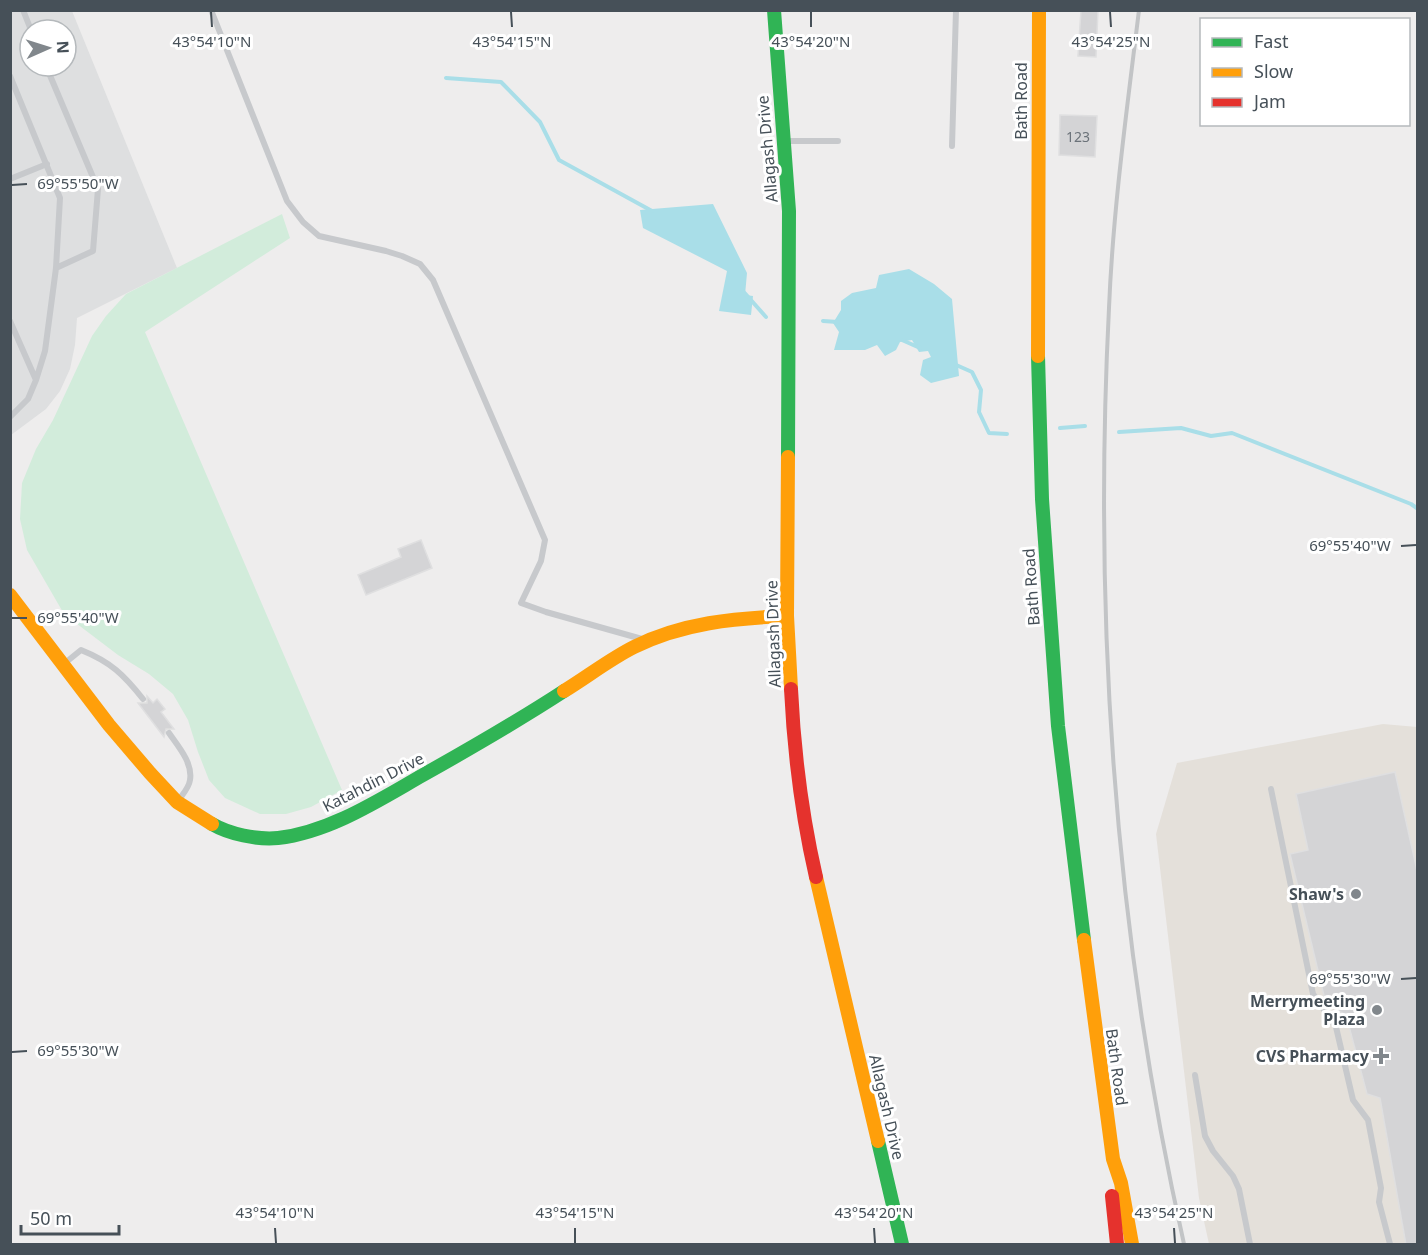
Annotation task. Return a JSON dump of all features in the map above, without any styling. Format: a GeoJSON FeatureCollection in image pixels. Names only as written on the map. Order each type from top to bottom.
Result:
{"type":"FeatureCollection","features":[{"type":"Feature","properties":{"kind":"street","name":"Allagash Drive"},"geometry":{"type":"LineString","coordinates":[[774,10],[789,212],[787,616],[793,733],[811,854],[902,1245]]}},
{"type":"Feature","properties":{"kind":"street","name":"Bath Road"},"geometry":{"type":"LineString","coordinates":[[1039,10],[1038,386],[1049,612],[1058,726],[1071,839],[1113,1159],[1121,1183],[1132,1245]]}},
{"type":"Feature","properties":{"kind":"street","name":"Katahdin Drive"},"geometry":{"type":"LineString","coordinates":[[10,595],[109,725],[177,802],[215,826],[247,836],[277,838],[316,829],[376,802],[508,727],[634,647],[681,628],[743,618],[787,616]]}},
{"type":"Feature","properties":{"kind":"street","name":"Bath Road"},"geometry":{"type":"LineString","coordinates":[[1113,1159],[1109,1168],[1117,1245]]}},
{"type":"Feature","properties":{"kind":"lane"},"geometry":{"type":"LineString","coordinates":[[211,10],[287,201],[303,222],[319,236],[402,256],[420,264],[433,280],[544,540],[540,561],[521,603],[648,641]]}},
{"type":"Feature","properties":{"kind":"lane"},"geometry":{"type":"LineString","coordinates":[[952,146],[956,10]]}},
{"type":"Feature","properties":{"kind":"lane"},"geometry":{"type":"LineString","coordinates":[[10,76],[60,198],[56,268],[45,351],[28,399],[10,417]]}},
{"type":"Feature","properties":{"kind":"lane"},"geometry":{"type":"LineString","coordinates":[[51,78],[98,189],[93,251],[56,268]]}},
{"type":"Feature","properties":{"kind":"lane"},"geometry":{"type":"LineString","coordinates":[[783,141],[838,141]]}},
{"type":"Feature","properties":{"kind":"lane"},"geometry":{"type":"LineString","coordinates":[[10,179],[47,164]]}},
{"type":"Feature","properties":{"kind":"lane"},"geometry":{"type":"LineString","coordinates":[[10,321],[36,380]]}},
{"type":"Feature","properties":{"kind":"lane"},"geometry":{"type":"LineString","coordinates":[[63,664],[81,650],[95,656],[118,669],[143,699]]}},
{"type":"Feature","properties":{"kind":"lane"},"geometry":{"type":"LineString","coordinates":[[169,733],[185,759],[190,779],[177,802]]}},
{"type":"Feature","properties":{"kind":"lane"},"geometry":{"type":"LineString","coordinates":[[1271,789],[1313,994],[1336,1027],[1353,1100],[1368,1120],[1381,1188],[1379,1202],[1390,1245]]}},
{"type":"Feature","properties":{"kind":"lane"},"geometry":{"type":"LineString","coordinates":[[1195,1075],[1205,1136],[1213,1151],[1233,1176],[1239,1189],[1250,1245]]}},
{"type":"Feature","properties":{"kind":"shaded area"},"geometry":{"type":"Polygon","coordinates":[[[11,11],[72,11],[75,18],[18,18],[18,78],[78,78],[78,26],[177,268],[77,318],[70,369],[60,391],[46,409],[11,435],[11,11]]]}},
{"type":"Feature","properties":{"kind":"shaded area","name":"Merrymeeting Plaza"},"geometry":{"type":"Polygon","coordinates":[[[1383,724],[1417,727],[1417,1244],[1209,1244],[1199,1198],[1156,834],[1177,763],[1383,724]]]}},
{"type":"Feature","properties":{"kind":"green space"},"geometry":{"type":"Polygon","coordinates":[[[282,214],[290,238],[145,332],[342,790],[311,807],[286,814],[260,814],[225,798],[209,780],[188,720],[173,694],[149,674],[118,655],[64,614],[27,550],[20,519],[22,483],[36,449],[53,420],[92,336],[106,316],[126,294],[282,214]]]}},
{"type":"Feature","properties":{"kind":"water"},"geometry":{"type":"Polygon","coordinates":[[[713,204],[747,273],[745,295],[753,296],[751,315],[719,311],[727,271],[643,228],[640,210],[713,204]]]}},
{"type":"Feature","properties":{"kind":"water"},"geometry":{"type":"Polygon","coordinates":[[[909,269],[934,284],[952,299],[959,376],[931,383],[920,375],[923,360],[931,357],[928,351],[919,352],[912,340],[900,342],[896,350],[885,356],[877,345],[865,350],[834,350],[839,332],[833,323],[841,310],[841,301],[852,293],[876,288],[879,275],[909,269]]]}},
{"type":"Feature","properties":{"kind":"building"},"geometry":{"type":"Polygon","coordinates":[[[1081,10],[1098,10],[1096,57],[1078,56],[1081,10]]]}},
{"type":"Feature","properties":{"kind":"building"},"geometry":{"type":"Polygon","coordinates":[[[1060,115],[1097,116],[1095,157],[1059,155],[1060,115]]]}},
{"type":"Feature","properties":{"kind":"building"},"geometry":{"type":"Polygon","coordinates":[[[421,540],[432,568],[366,595],[358,575],[401,557],[398,549],[421,540]]]}},
{"type":"Feature","properties":{"kind":"building"},"geometry":{"type":"Polygon","coordinates":[[[147,696],[153,703],[157,699],[165,709],[161,712],[174,729],[166,729],[164,737],[138,703],[147,703],[147,696]]]}},
{"type":"Feature","properties":{"kind":"building","name":"Merrymeeting Plaza"},"geometry":{"type":"Polygon","coordinates":[[[1395,772],[1418,875],[1418,1245],[1406,1245],[1380,1098],[1367,1094],[1346,1015],[1326,1004],[1290,854],[1308,850],[1296,794],[1395,772]]]}},
{"type":"Feature","properties":{"kind":"waterway"},"geometry":{"type":"LineString","coordinates":[[446,78],[501,82],[540,122],[559,160],[652,211]]}},
{"type":"Feature","properties":{"kind":"waterway"},"geometry":{"type":"LineString","coordinates":[[742,290],[766,317]]}},
{"type":"Feature","properties":{"kind":"waterway"},"geometry":{"type":"LineString","coordinates":[[823,321],[838,322]]}},
{"type":"Feature","properties":{"kind":"waterway"},"geometry":{"type":"LineString","coordinates":[[902,340],[920,348]]}},
{"type":"Feature","properties":{"kind":"waterway"},"geometry":{"type":"LineString","coordinates":[[954,364],[972,372],[981,390],[979,412],[989,433],[1007,434]]}},
{"type":"Feature","properties":{"kind":"waterway"},"geometry":{"type":"LineString","coordinates":[[1060,428],[1085,426]]}},
{"type":"Feature","properties":{"kind":"waterway"},"geometry":{"type":"LineString","coordinates":[[1119,432],[1181,428],[1211,436],[1232,433],[1411,504],[1418,509]]}},
{"type":"Feature","properties":{"kind":"railway"},"geometry":{"type":"LineString","coordinates":[[1139,10],[1117,196],[1109,308],[1104,544],[1108,661],[1115,779],[1126,896],[1141,1012],[1160,1128],[1184,1244]]}},
{"type":"Feature","properties":{"kind":"traffic: fast"},"geometry":{"type":"LineString","coordinates":[[774,10],[789,211],[788,457]]}},
{"type":"Feature","properties":{"kind":"traffic: fast"},"geometry":{"type":"LineString","coordinates":[[1038,356],[1042,499],[1058,726],[1084,940]]}},
{"type":"Feature","properties":{"kind":"traffic: fast"},"geometry":{"type":"LineString","coordinates":[[212,824],[252,837],[278,838],[297,835],[335,822],[389,795],[564,691]]}},
{"type":"Feature","properties":{"kind":"traffic: fast"},"geometry":{"type":"LineString","coordinates":[[878,1141],[902,1244]]}},
{"type":"Feature","properties":{"kind":"traffic: slow"},"geometry":{"type":"LineString","coordinates":[[1038,356],[1039,10]]}},
{"type":"Feature","properties":{"kind":"traffic: slow"},"geometry":{"type":"LineString","coordinates":[[788,457],[787,616],[791,689]]}},
{"type":"Feature","properties":{"kind":"traffic: slow"},"geometry":{"type":"LineString","coordinates":[[10,595],[109,725],[150,773],[177,802],[212,824]]}},
{"type":"Feature","properties":{"kind":"traffic: slow"},"geometry":{"type":"LineString","coordinates":[[564,691],[634,647],[671,632],[728,620],[787,616]]}},
{"type":"Feature","properties":{"kind":"traffic: slow"},"geometry":{"type":"LineString","coordinates":[[816,877],[878,1141]]}},
{"type":"Feature","properties":{"kind":"traffic: slow"},"geometry":{"type":"LineString","coordinates":[[1084,940],[1113,1159],[1121,1183],[1132,1244]]}},
{"type":"Feature","properties":{"kind":"traffic: jam"},"geometry":{"type":"LineString","coordinates":[[791,689],[799,784],[816,877]]}},
{"type":"Feature","properties":{"kind":"traffic: jam"},"geometry":{"type":"LineString","coordinates":[[1112,1196],[1117,1244]]}},
{"type":"Feature","properties":{"kind":"place","name":"Shaw's"},"geometry":{"type":"Point","coordinates":[1356,894]}},
{"type":"Feature","properties":{"kind":"place","name":"Merrymeeting Plaza"},"geometry":{"type":"Point","coordinates":[1377,1010]}},
{"type":"Feature","properties":{"kind":"place","name":"CVS Pharmacy"},"geometry":{"type":"Point","coordinates":[1381,1056]}}]}
